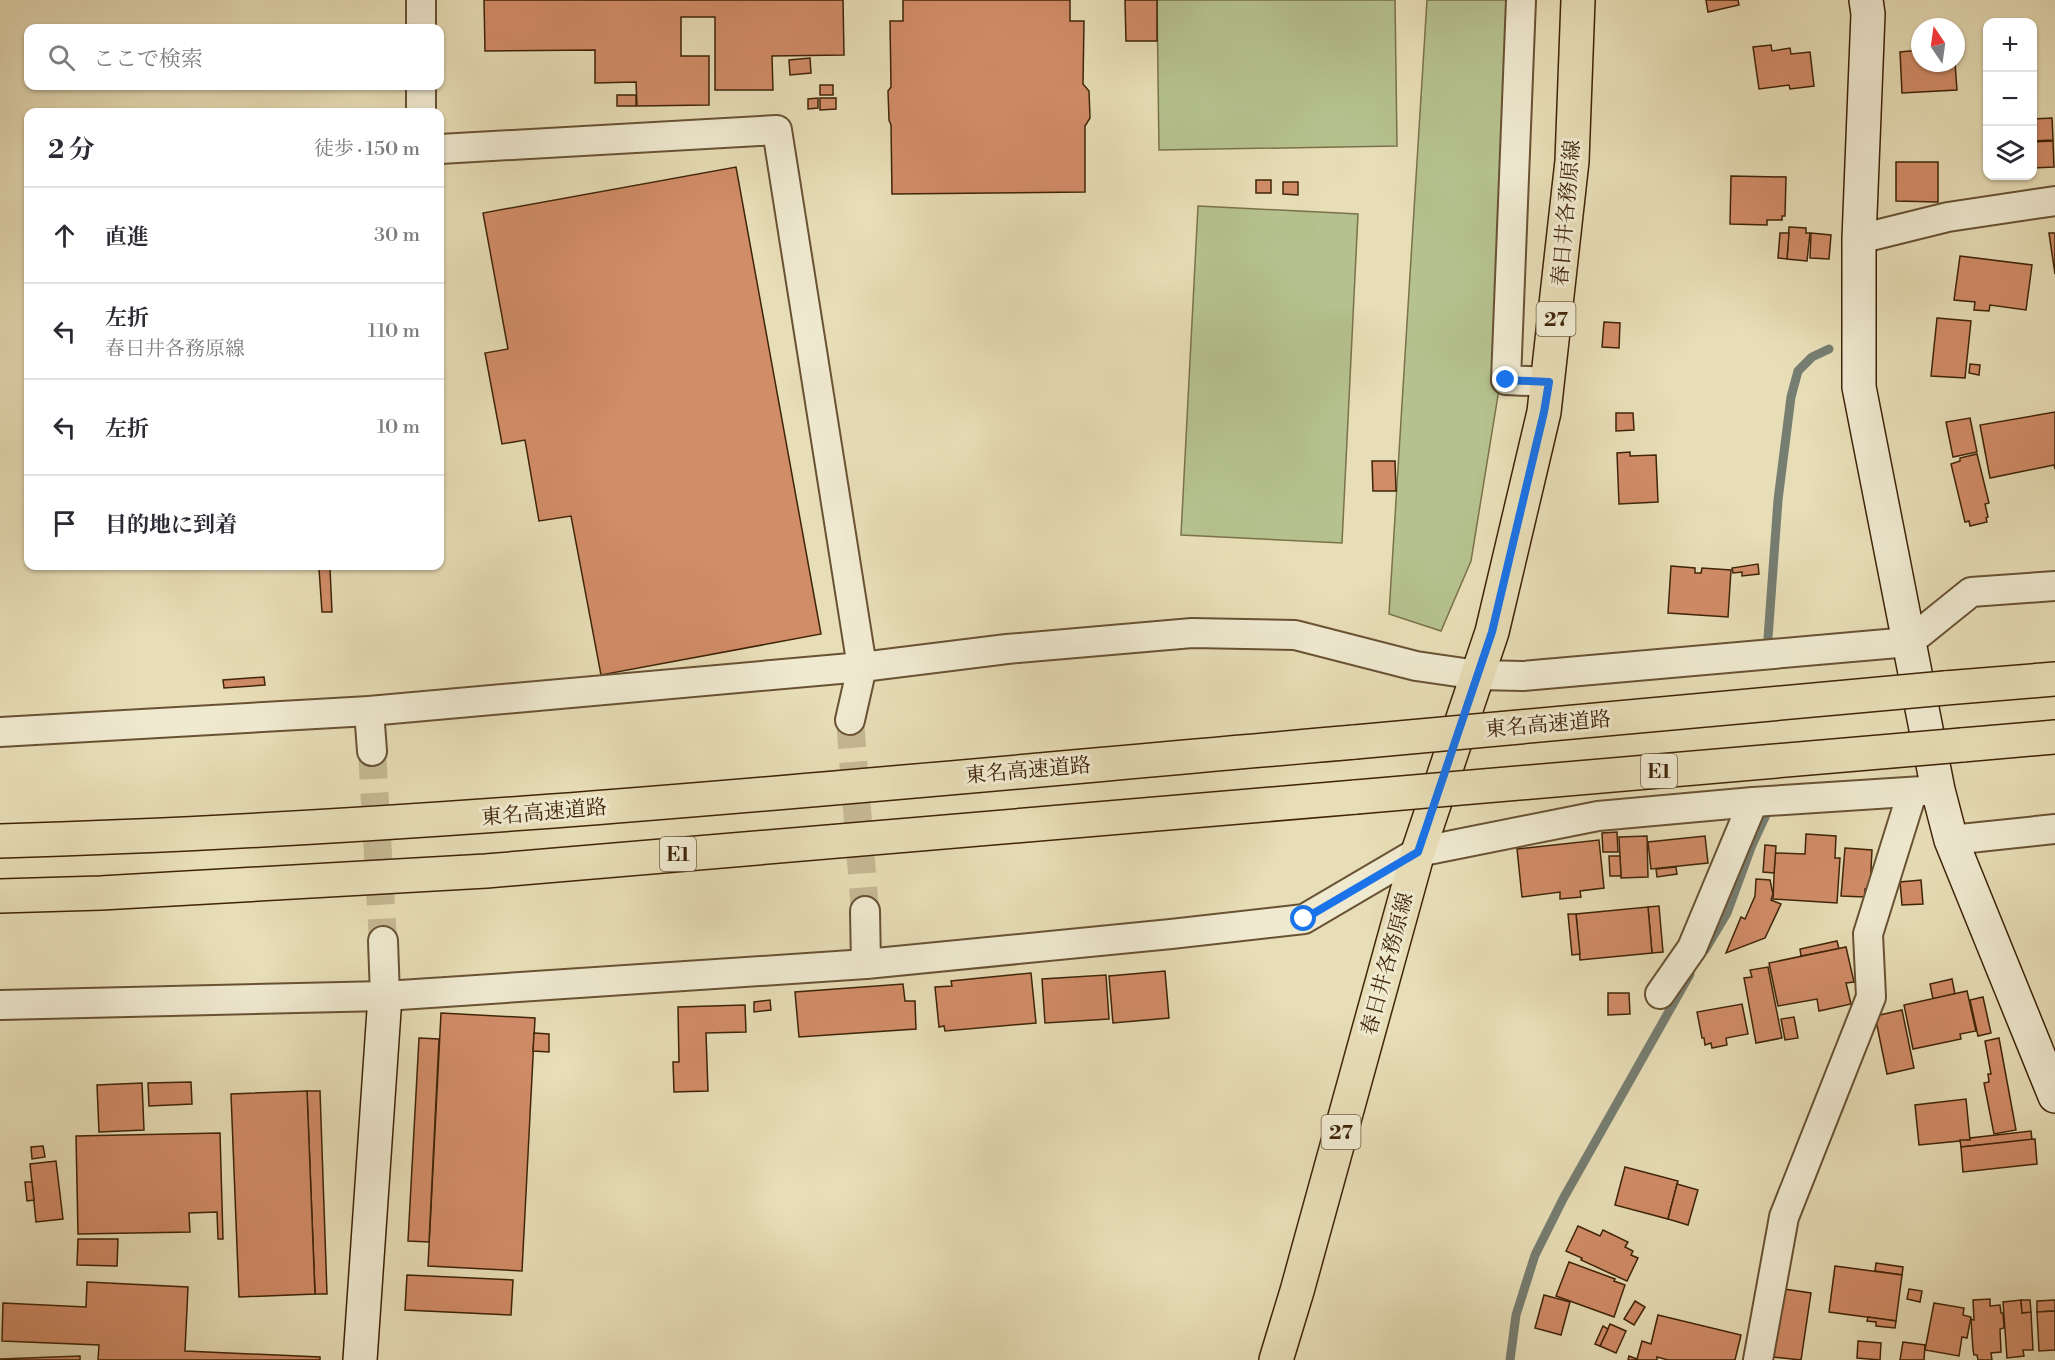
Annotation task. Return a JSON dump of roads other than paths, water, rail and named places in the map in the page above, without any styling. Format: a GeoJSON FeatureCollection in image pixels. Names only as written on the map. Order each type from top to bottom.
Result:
{"type":"FeatureCollection","features":[{"type":"Feature","properties":{"kind":"main road","name":"春日井各務原線"},"geometry":{"type":"LineString","coordinates":[[1276,1360],[1297,1292],[1418,852],[1492,632],[1544,412],[1572,161],[1578,0]]}},
{"type":"Feature","properties":{"kind":"main road","name":"東名高速道路"},"geometry":{"type":"LineString","coordinates":[[0,841],[103,838],[485,817],[2055,679]]}},
{"type":"Feature","properties":{"kind":"main road","name":"E1"},"geometry":{"type":"LineString","coordinates":[[0,896],[101,893],[486,871],[2055,738]]}},
{"type":"Feature","properties":{"kind":"street"},"geometry":{"type":"LineString","coordinates":[[422,0],[422,24]]}},
{"type":"Feature","properties":{"kind":"street"},"geometry":{"type":"LineString","coordinates":[[1521,0],[1506,380],[1549,382]]}},
{"type":"Feature","properties":{"kind":"street"},"geometry":{"type":"LineString","coordinates":[[1866,0],[1868,14],[1859,239],[1859,387],[1909,642],[1925,792],[1952,840],[2055,1096]]}},
{"type":"Feature","properties":{"kind":"street"},"geometry":{"type":"LineString","coordinates":[[422,90],[422,108]]}},
{"type":"Feature","properties":{"kind":"street"},"geometry":{"type":"LineString","coordinates":[[444,149],[777,130],[862,667],[850,720]]}},
{"type":"Feature","properties":{"kind":"street"},"geometry":{"type":"LineString","coordinates":[[1859,239],[1948,217],[2055,201]]}},
{"type":"Feature","properties":{"kind":"street"},"geometry":{"type":"LineString","coordinates":[[0,732],[369,711],[862,667],[1007,649],[1191,633],[1295,635],[1416,666],[1478,675],[1522,676],[1909,642],[1971,592],[2055,586]]}},
{"type":"Feature","properties":{"kind":"street"},"geometry":{"type":"LineString","coordinates":[[369,711],[372,751]]}},
{"type":"Feature","properties":{"kind":"street"},"geometry":{"type":"LineString","coordinates":[[0,1005],[385,996],[866,964],[1159,936],[1304,919],[1418,852],[1598,816],[1753,802],[1925,792]]}},
{"type":"Feature","properties":{"kind":"street"},"geometry":{"type":"LineString","coordinates":[[1758,1360],[1784,1217],[1871,997],[1868,934],[1925,792]]}},
{"type":"Feature","properties":{"kind":"street"},"geometry":{"type":"LineString","coordinates":[[1660,994],[1692,948],[1753,802]]}},
{"type":"Feature","properties":{"kind":"street"},"geometry":{"type":"LineString","coordinates":[[1952,840],[2055,829]]}},
{"type":"Feature","properties":{"kind":"street"},"geometry":{"type":"LineString","coordinates":[[865,911],[866,964]]}},
{"type":"Feature","properties":{"kind":"street"},"geometry":{"type":"LineString","coordinates":[[360,1360],[385,996],[383,941]]}},
{"type":"Feature","properties":{"kind":"waterway"},"geometry":{"type":"LineString","coordinates":[[1768,638],[1778,500],[1791,397],[1798,371],[1812,357],[1829,349]]}},
{"type":"Feature","properties":{"kind":"waterway"},"geometry":{"type":"LineString","coordinates":[[1705,950],[1727,913],[1752,845],[1771,804]]}},
{"type":"Feature","properties":{"kind":"waterway"},"geometry":{"type":"LineString","coordinates":[[1510,1360],[1516,1315],[1535,1255],[1563,1199],[1690,974]]}},
{"type":"Feature","properties":{"kind":"tunnel"},"geometry":{"type":"LineString","coordinates":[[850,720],[865,911]]}},
{"type":"Feature","properties":{"kind":"tunnel"},"geometry":{"type":"LineString","coordinates":[[372,751],[383,941]]}}]}
